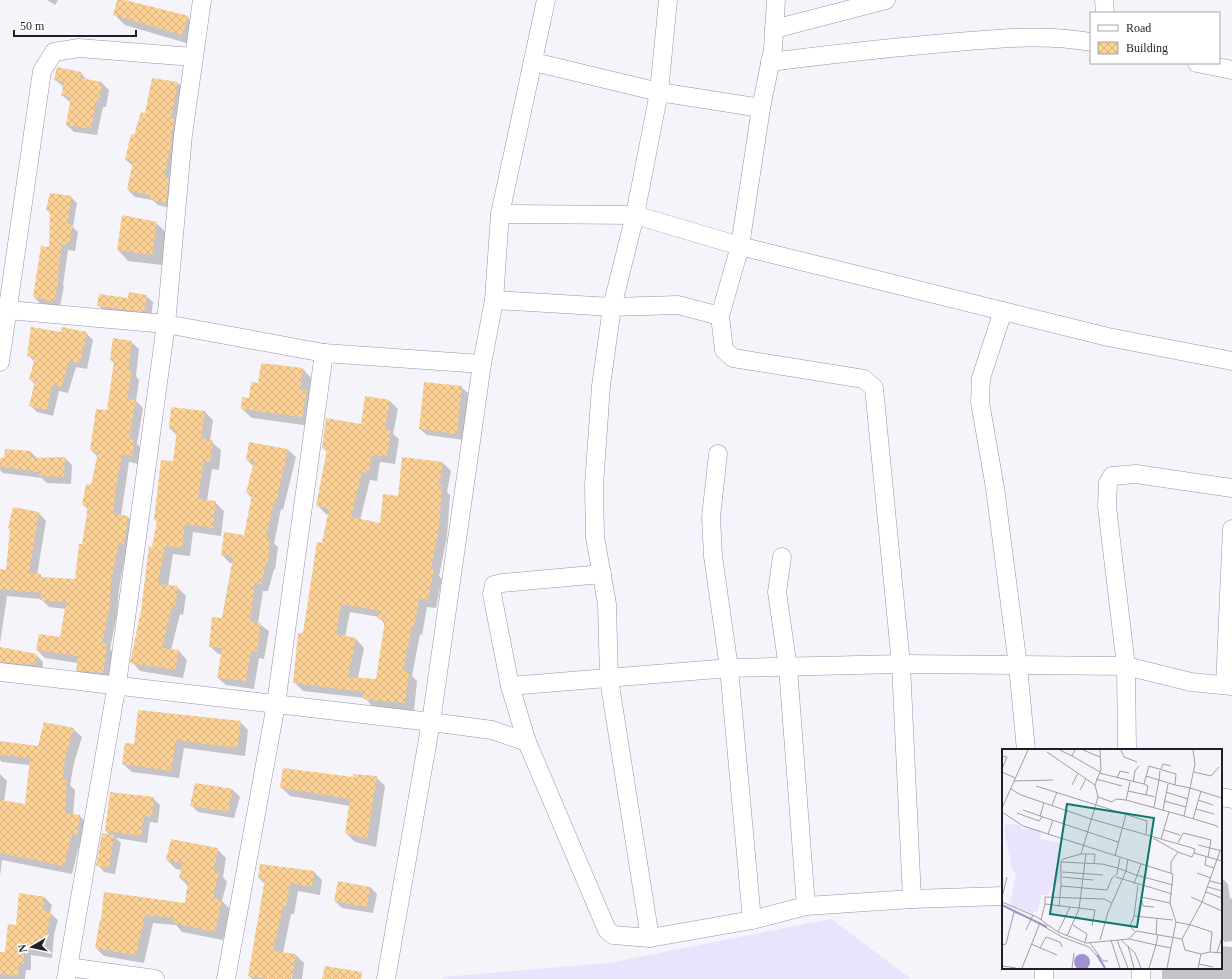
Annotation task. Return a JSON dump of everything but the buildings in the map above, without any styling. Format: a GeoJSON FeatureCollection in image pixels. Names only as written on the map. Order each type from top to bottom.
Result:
{"type":"FeatureCollection","features":[{"type":"Feature","properties":{"kind":"street"},"geometry":{"type":"LineString","coordinates":[[155,979],[67,973],[117,684],[166,324],[182,135],[202,0]]}},
{"type":"Feature","properties":{"kind":"street"},"geometry":{"type":"LineString","coordinates":[[199,24],[208,0]]}},
{"type":"Feature","properties":{"kind":"street"},"geometry":{"type":"LineString","coordinates":[[386,979],[431,722],[482,364],[494,300],[500,214],[534,62],[546,0]]}},
{"type":"Feature","properties":{"kind":"street"},"geometry":{"type":"LineString","coordinates":[[650,938],[609,678],[607,604],[595,537],[594,485],[601,386],[612,307],[635,215],[659,92],[668,0]]}},
{"type":"Feature","properties":{"kind":"street"},"geometry":{"type":"LineString","coordinates":[[776,0],[770,62],[761,108],[740,246],[720,316],[724,350],[733,358],[864,379],[874,388],[901,664],[912,899]]}},
{"type":"Feature","properties":{"kind":"street"},"geometry":{"type":"LineString","coordinates":[[774,29],[886,0]]}},
{"type":"Feature","properties":{"kind":"street"},"geometry":{"type":"LineString","coordinates":[[1104,0],[1105,12]]}},
{"type":"Feature","properties":{"kind":"street"},"geometry":{"type":"LineString","coordinates":[[770,62],[904,46],[1029,36],[1068,38],[1090,42]]}},
{"type":"Feature","properties":{"kind":"street"},"geometry":{"type":"LineString","coordinates":[[0,362],[42,71],[54,52],[79,48],[194,57]]}},
{"type":"Feature","properties":{"kind":"street"},"geometry":{"type":"LineString","coordinates":[[534,62],[659,92],[761,108]]}},
{"type":"Feature","properties":{"kind":"street"},"geometry":{"type":"LineString","coordinates":[[1202,64],[1232,70]]}},
{"type":"Feature","properties":{"kind":"street"},"geometry":{"type":"LineString","coordinates":[[500,214],[635,215],[740,246],[1108,337],[1232,361]]}},
{"type":"Feature","properties":{"kind":"street"},"geometry":{"type":"LineString","coordinates":[[494,300],[612,307],[678,305],[720,316]]}},
{"type":"Feature","properties":{"kind":"street"},"geometry":{"type":"LineString","coordinates":[[8,310],[166,324],[324,352],[482,364]]}},
{"type":"Feature","properties":{"kind":"street"},"geometry":{"type":"LineString","coordinates":[[1003,311],[981,378],[980,402],[995,488],[1018,666],[1026,749]]}},
{"type":"Feature","properties":{"kind":"street"},"geometry":{"type":"LineString","coordinates":[[226,979],[276,704],[324,352]]}},
{"type":"Feature","properties":{"kind":"street"},"geometry":{"type":"LineString","coordinates":[[718,454],[711,517],[713,556],[728,668],[752,920]]}},
{"type":"Feature","properties":{"kind":"street"},"geometry":{"type":"LineString","coordinates":[[1127,749],[1126,666],[1106,507],[1108,483],[1112,476],[1136,474],[1232,488]]}},
{"type":"Feature","properties":{"kind":"street"},"geometry":{"type":"LineString","coordinates":[[510,686],[728,668],[788,668],[901,664],[1126,666],[1191,682],[1228,686],[1232,529]]}},
{"type":"Feature","properties":{"kind":"street"},"geometry":{"type":"LineString","coordinates":[[782,557],[777,592],[788,668],[806,906]]}},
{"type":"Feature","properties":{"kind":"street"},"geometry":{"type":"LineString","coordinates":[[602,574],[502,583],[494,586],[492,594],[510,686],[527,742],[606,930],[613,935],[650,938],[752,920],[806,906],[912,899],[1002,896]]}},
{"type":"Feature","properties":{"kind":"street"},"geometry":{"type":"LineString","coordinates":[[0,672],[117,684],[492,730],[527,742]]}},
{"type":"Feature","properties":{"kind":"street"},"geometry":{"type":"LineString","coordinates":[[1222,797],[1232,799]]}},
{"type":"Feature","properties":{"kind":"shaded area"},"geometry":{"type":"Polygon","coordinates":[[[831,919],[911,979],[443,979],[443,977],[608,963],[831,919]]]}}]}
